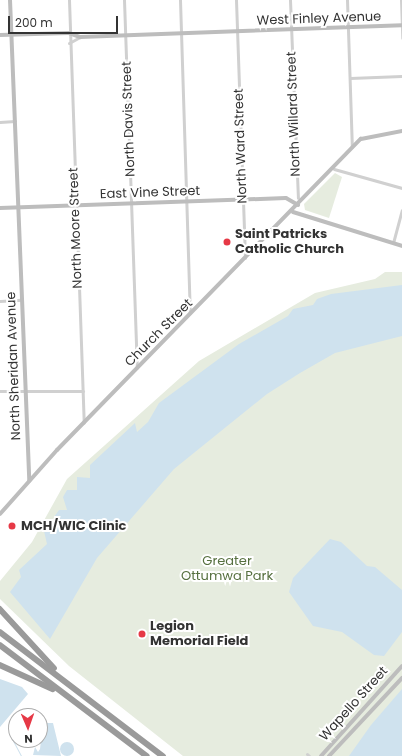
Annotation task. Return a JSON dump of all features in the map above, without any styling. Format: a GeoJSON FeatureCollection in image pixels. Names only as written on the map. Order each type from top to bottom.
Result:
{"type":"FeatureCollection","features":[{"type":"Feature","properties":{"kind":"highway"},"geometry":{"type":"LineString","coordinates":[[0,609],[78,690]]}},
{"type":"Feature","properties":{"kind":"highway"},"geometry":{"type":"LineString","coordinates":[[0,632],[163,756]]}},
{"type":"Feature","properties":{"kind":"highway"},"geometry":{"type":"LineString","coordinates":[[0,645],[147,756]]}},
{"type":"Feature","properties":{"kind":"highway"},"geometry":{"type":"LineString","coordinates":[[0,665],[69,697]]}},
{"type":"Feature","properties":{"kind":"main road","name":"North Sheridan Avenue"},"geometry":{"type":"LineString","coordinates":[[10,0],[29,481]]}},
{"type":"Feature","properties":{"kind":"main road","name":"West Finley Avenue"},"geometry":{"type":"LineString","coordinates":[[80,37],[402,25]]}},
{"type":"Feature","properties":{"kind":"main road"},"geometry":{"type":"LineString","coordinates":[[0,35],[69,32],[80,37]]}},
{"type":"Feature","properties":{"kind":"main road","name":"Church Street"},"geometry":{"type":"LineString","coordinates":[[1,512],[84,423],[293,212],[298,205],[334,169],[352,147],[369,135],[402,131]]}},
{"type":"Feature","properties":{"kind":"main road","name":"East Vine Street"},"geometry":{"type":"LineString","coordinates":[[0,208],[286,198],[298,205]]}},
{"type":"Feature","properties":{"kind":"main road"},"geometry":{"type":"LineString","coordinates":[[293,212],[402,246]]}},
{"type":"Feature","properties":{"kind":"main road","name":"Wapello Street"},"geometry":{"type":"LineString","coordinates":[[321,756],[402,666]]}},
{"type":"Feature","properties":{"kind":"main road","name":"Wapello Street"},"geometry":{"type":"LineString","coordinates":[[329,756],[402,678]]}},
{"type":"Feature","properties":{"kind":"street","name":"North Moore Street"},"geometry":{"type":"LineString","coordinates":[[69,0],[69,43],[84,423]]}},
{"type":"Feature","properties":{"kind":"street","name":"North Davis Street"},"geometry":{"type":"LineString","coordinates":[[124,0],[138,369]]}},
{"type":"Feature","properties":{"kind":"street"},"geometry":{"type":"LineString","coordinates":[[180,0],[190,315]]}},
{"type":"Feature","properties":{"kind":"street","name":"North Ward Street"},"geometry":{"type":"LineString","coordinates":[[236,0],[245,260]]}},
{"type":"Feature","properties":{"kind":"street","name":"North Willard Street"},"geometry":{"type":"LineString","coordinates":[[290,0],[298,198]]}},
{"type":"Feature","properties":{"kind":"street"},"geometry":{"type":"LineString","coordinates":[[347,0],[352,147]]}},
{"type":"Feature","properties":{"kind":"street"},"geometry":{"type":"LineString","coordinates":[[401,0],[402,38]]}},
{"type":"Feature","properties":{"kind":"street"},"geometry":{"type":"LineString","coordinates":[[69,43],[80,37]]}},
{"type":"Feature","properties":{"kind":"street"},"geometry":{"type":"LineString","coordinates":[[350,78],[402,76]]}},
{"type":"Feature","properties":{"kind":"street"},"geometry":{"type":"LineString","coordinates":[[0,122],[14,121]]}},
{"type":"Feature","properties":{"kind":"street"},"geometry":{"type":"LineString","coordinates":[[334,169],[402,188]]}},
{"type":"Feature","properties":{"kind":"street"},"geometry":{"type":"LineString","coordinates":[[393,243],[402,210]]}},
{"type":"Feature","properties":{"kind":"street"},"geometry":{"type":"LineString","coordinates":[[0,301],[22,300]]}},
{"type":"Feature","properties":{"kind":"street"},"geometry":{"type":"LineString","coordinates":[[0,391],[26,390],[83,392]]}},
{"type":"Feature","properties":{"kind":"green space"},"geometry":{"type":"Polygon","coordinates":[[[335,173],[342,177],[329,218],[305,210],[304,204],[335,173]]]}},
{"type":"Feature","properties":{"kind":"green space","name":"Greater Ottumwa Park"},"geometry":{"type":"Polygon","coordinates":[[[385,272],[402,272],[402,756],[183,756],[69,666],[0,599],[0,581],[32,542],[67,479],[199,361],[315,293],[375,279],[385,272]]]}},
{"type":"Feature","properties":{"kind":"water"},"geometry":{"type":"Polygon","coordinates":[[[402,285],[402,336],[335,353],[300,373],[267,394],[174,469],[97,558],[50,639],[10,592],[21,577],[19,570],[47,544],[44,531],[54,527],[54,517],[59,510],[67,510],[63,497],[67,490],[77,490],[77,477],[90,478],[90,465],[135,423],[137,432],[148,422],[159,403],[239,344],[288,316],[293,309],[313,305],[317,299],[331,294],[402,285]]]}},
{"type":"Feature","properties":{"kind":"water"},"geometry":{"type":"Polygon","coordinates":[[[330,539],[341,542],[367,566],[375,567],[402,590],[402,632],[384,656],[374,655],[342,632],[313,626],[289,592],[293,578],[330,539]]]}},
{"type":"Feature","properties":{"kind":"water"},"geometry":{"type":"Polygon","coordinates":[[[0,679],[22,687],[28,694],[16,708],[8,708],[8,718],[0,727],[0,679]]]}},
{"type":"Feature","properties":{"kind":"water"},"geometry":{"type":"Polygon","coordinates":[[[402,689],[402,756],[349,756],[371,725],[402,689]]]}},
{"type":"Feature","properties":{"kind":"water"},"geometry":{"type":"Polygon","coordinates":[[[48,723],[53,723],[61,756],[33,755],[35,748],[38,752],[40,749],[48,748],[48,723]]]}},
{"type":"Feature","properties":{"kind":"water"},"geometry":{"type":"Polygon","coordinates":[[[64,742],[70,742],[74,746],[74,752],[70,756],[64,756],[60,752],[60,746],[64,742]]]}},
{"type":"Feature","properties":{"kind":"waterway"},"geometry":{"type":"LineString","coordinates":[[17,748],[21,756]]}},
{"type":"Feature","properties":{"kind":"place","name":"Saint Patricks Catholic Church"},"geometry":{"type":"Point","coordinates":[227,242]}},
{"type":"Feature","properties":{"kind":"place","name":"MCH/WIC Clinic"},"geometry":{"type":"Point","coordinates":[12,526]}},
{"type":"Feature","properties":{"kind":"place","name":"Legion Memorial Field"},"geometry":{"type":"Point","coordinates":[142,634]}}]}
